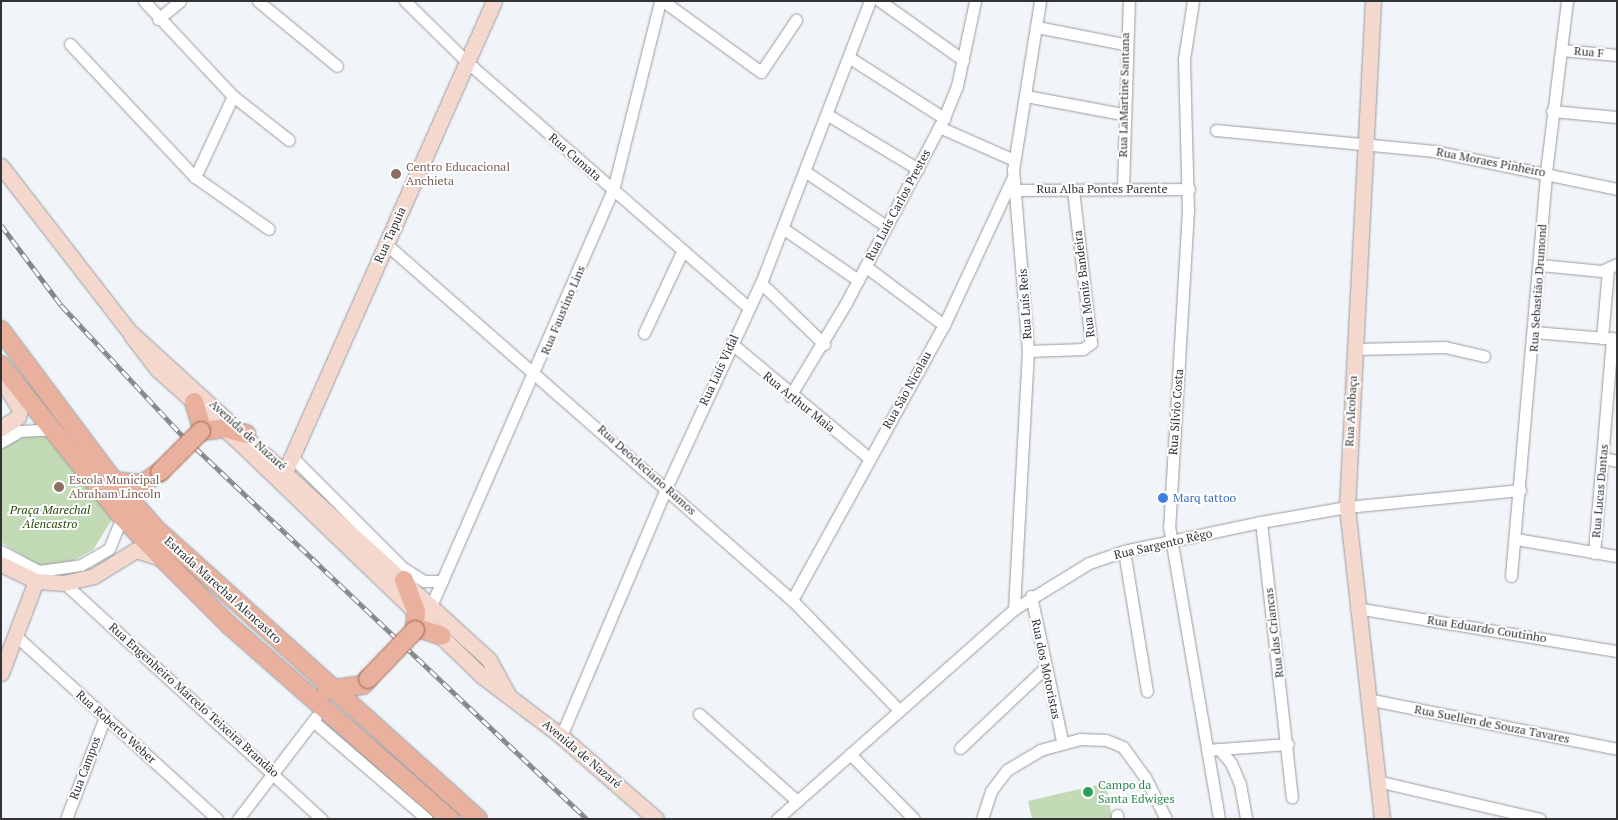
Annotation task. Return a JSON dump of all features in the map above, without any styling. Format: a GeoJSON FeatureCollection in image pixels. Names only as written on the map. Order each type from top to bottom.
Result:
{"type":"FeatureCollection","features":[{"type":"Feature","properties":{"kind":"main road","name":"Rua Tapuia"},"geometry":{"type":"LineString","coordinates":[[289,463],[494,1]]}},
{"type":"Feature","properties":{"kind":"main road","name":"Rua Alcobaça"},"geometry":{"type":"LineString","coordinates":[[1373,1],[1364,141],[1346,507],[1356,608],[1382,819]]}},
{"type":"Feature","properties":{"kind":"main road","name":"Avenida de Nazaré"},"geometry":{"type":"LineString","coordinates":[[1,166],[158,370],[423,608],[489,660],[507,692]]}},
{"type":"Feature","properties":{"kind":"main road","name":"Estrada Marechal Alencastro"},"geometry":{"type":"LineString","coordinates":[[1,330],[114,481],[156,529],[478,819]]}},
{"type":"Feature","properties":{"kind":"main road","name":"Avenida de Nazaré"},"geometry":{"type":"LineString","coordinates":[[128,330],[246,434],[289,463],[404,580]]}},
{"type":"Feature","properties":{"kind":"main road","name":"Estrada Marechal Alencastro"},"geometry":{"type":"LineString","coordinates":[[1,365],[122,517],[163,559],[289,678],[318,714],[450,819]]}},
{"type":"Feature","properties":{"kind":"main road"},"geometry":{"type":"LineString","coordinates":[[1,380],[20,409],[18,417],[1,428]]}},
{"type":"Feature","properties":{"kind":"main road"},"geometry":{"type":"LineString","coordinates":[[194,402],[201,430]]}},
{"type":"Feature","properties":{"kind":"main road"},"geometry":{"type":"LineString","coordinates":[[114,481],[142,484],[160,472],[201,430],[224,428],[246,434]]}},
{"type":"Feature","properties":{"kind":"main road"},"geometry":{"type":"LineString","coordinates":[[1,564],[64,583],[94,576],[136,550],[163,559]]}},
{"type":"Feature","properties":{"kind":"main road"},"geometry":{"type":"LineString","coordinates":[[1,674],[38,576]]}},
{"type":"Feature","properties":{"kind":"main road"},"geometry":{"type":"LineString","coordinates":[[289,678],[314,689],[335,690],[366,682],[416,629],[423,608],[404,580]]}},
{"type":"Feature","properties":{"kind":"main road","name":"Avenida de Nazaré"},"geometry":{"type":"LineString","coordinates":[[423,608],[442,636],[482,676],[507,692],[561,736],[656,819]]}},
{"type":"Feature","properties":{"kind":"main road"},"geometry":{"type":"LineString","coordinates":[[416,629],[442,636]]}},
{"type":"Feature","properties":{"kind":"main road"},"geometry":{"type":"LineString","coordinates":[[361,715],[366,682]]}},
{"type":"Feature","properties":{"kind":"street"},"geometry":{"type":"LineString","coordinates":[[144,1],[158,20],[234,96],[289,140]]}},
{"type":"Feature","properties":{"kind":"street"},"geometry":{"type":"LineString","coordinates":[[158,20],[180,1]]}},
{"type":"Feature","properties":{"kind":"street"},"geometry":{"type":"LineString","coordinates":[[258,1],[337,66]]}},
{"type":"Feature","properties":{"kind":"street","name":"Rua Cumata"},"geometry":{"type":"LineString","coordinates":[[405,1],[467,62],[748,308]]}},
{"type":"Feature","properties":{"kind":"street"},"geometry":{"type":"LineString","coordinates":[[661,1],[761,72],[796,20]]}},
{"type":"Feature","properties":{"kind":"street","name":"Rua Faustino Lins"},"geometry":{"type":"LineString","coordinates":[[423,608],[442,581],[536,372],[613,190],[661,1]]}},
{"type":"Feature","properties":{"kind":"street","name":"Rua Luís Vidal"},"geometry":{"type":"LineString","coordinates":[[561,736],[667,486],[784,229],[870,1]]}},
{"type":"Feature","properties":{"kind":"street"},"geometry":{"type":"LineString","coordinates":[[880,1],[963,60]]}},
{"type":"Feature","properties":{"kind":"street","name":"Rua Luis Carlos Prestes"},"geometry":{"type":"LineString","coordinates":[[790,396],[824,344],[918,169],[941,122],[963,60],[975,1]]}},
{"type":"Feature","properties":{"kind":"street","name":"Rua Luís Reis"},"geometry":{"type":"LineString","coordinates":[[1014,609],[1028,350],[1014,160],[1026,96],[1040,1]]}},
{"type":"Feature","properties":{"kind":"street","name":"Rua LaMartine Santana"},"geometry":{"type":"LineString","coordinates":[[1123,188],[1122,114],[1124,44],[1129,1]]}},
{"type":"Feature","properties":{"kind":"street","name":"Rua Sílvio Costa"},"geometry":{"type":"LineString","coordinates":[[1193,1],[1184,59],[1189,189],[1170,540],[1218,819]]}},
{"type":"Feature","properties":{"kind":"street","name":"Rua Sebastião Drumond"},"geometry":{"type":"LineString","coordinates":[[1511,576],[1516,539],[1540,265],[1546,172],[1567,1]]}},
{"type":"Feature","properties":{"kind":"street"},"geometry":{"type":"LineString","coordinates":[[1037,27],[1124,44]]}},
{"type":"Feature","properties":{"kind":"street"},"geometry":{"type":"LineString","coordinates":[[70,44],[195,177],[268,229]]}},
{"type":"Feature","properties":{"kind":"street","name":"Rua F"},"geometry":{"type":"LineString","coordinates":[[1561,50],[1617,55]]}},
{"type":"Feature","properties":{"kind":"street"},"geometry":{"type":"LineString","coordinates":[[850,58],[941,122],[1014,160]]}},
{"type":"Feature","properties":{"kind":"street"},"geometry":{"type":"LineString","coordinates":[[195,177],[234,96]]}},
{"type":"Feature","properties":{"kind":"street"},"geometry":{"type":"LineString","coordinates":[[1026,96],[1122,114]]}},
{"type":"Feature","properties":{"kind":"street"},"geometry":{"type":"LineString","coordinates":[[1552,111],[1617,117]]}},
{"type":"Feature","properties":{"kind":"street"},"geometry":{"type":"LineString","coordinates":[[828,115],[918,169]]}},
{"type":"Feature","properties":{"kind":"street","name":"Rua Moraes Pinheiro"},"geometry":{"type":"LineString","coordinates":[[1216,130],[1364,141],[1546,172],[1617,189]]}},
{"type":"Feature","properties":{"kind":"street"},"geometry":{"type":"LineString","coordinates":[[806,172],[886,226]]}},
{"type":"Feature","properties":{"kind":"street","name":"Rua São Nicolau"},"geometry":{"type":"LineString","coordinates":[[792,600],[944,325],[1014,177]]}},
{"type":"Feature","properties":{"kind":"street","name":"Rua Moniz Bandeira"},"geometry":{"type":"LineString","coordinates":[[1028,350],[1083,350],[1092,343],[1073,189]]}},
{"type":"Feature","properties":{"kind":"street","name":"Rua Alba Pontes Parente"},"geometry":{"type":"LineString","coordinates":[[1015,190],[1189,189]]}},
{"type":"Feature","properties":{"kind":"street"},"geometry":{"type":"LineString","coordinates":[[784,229],[858,280]]}},
{"type":"Feature","properties":{"kind":"street","name":"Rua Deocleciano Ramos"},"geometry":{"type":"LineString","coordinates":[[386,244],[667,486],[792,600],[897,708]]}},
{"type":"Feature","properties":{"kind":"street"},"geometry":{"type":"LineString","coordinates":[[644,332],[682,252]]}},
{"type":"Feature","properties":{"kind":"street"},"geometry":{"type":"LineString","coordinates":[[1540,265],[1612,267]]}},
{"type":"Feature","properties":{"kind":"street"},"geometry":{"type":"LineString","coordinates":[[865,266],[944,325]]}},
{"type":"Feature","properties":{"kind":"street","name":"Rua Lucas Dantas"},"geometry":{"type":"LineString","coordinates":[[1594,553],[1603,458],[1613,401],[1610,339],[1612,267]]}},
{"type":"Feature","properties":{"kind":"street"},"geometry":{"type":"LineString","coordinates":[[761,283],[824,344]]}},
{"type":"Feature","properties":{"kind":"street"},"geometry":{"type":"LineString","coordinates":[[1534,332],[1610,339]]}},
{"type":"Feature","properties":{"kind":"street","name":"Rua Arthur Maia"},"geometry":{"type":"LineString","coordinates":[[731,343],[790,396],[870,458]]}},
{"type":"Feature","properties":{"kind":"street"},"geometry":{"type":"LineString","coordinates":[[1354,350],[1445,347],[1484,356]]}},
{"type":"Feature","properties":{"kind":"street"},"geometry":{"type":"LineString","coordinates":[[1,442],[28,429],[53,429]]}},
{"type":"Feature","properties":{"kind":"street"},"geometry":{"type":"LineString","coordinates":[[1603,458],[1617,461]]}},
{"type":"Feature","properties":{"kind":"street","name":"Avenida de Nazaré"},"geometry":{"type":"LineString","coordinates":[[289,463],[403,568],[424,581],[442,581]]}},
{"type":"Feature","properties":{"kind":"street","name":"Rua Sargento Rêgo"},"geometry":{"type":"LineString","coordinates":[[776,819],[850,754],[897,708],[1014,609],[1031,596],[1089,563],[1124,551],[1170,540],[1346,507],[1520,490]]}},
{"type":"Feature","properties":{"kind":"street"},"geometry":{"type":"LineString","coordinates":[[109,549],[122,517]]}},
{"type":"Feature","properties":{"kind":"street","name":"Rua das Criancas"},"geometry":{"type":"LineString","coordinates":[[1261,522],[1288,744],[1292,798]]}},
{"type":"Feature","properties":{"kind":"street"},"geometry":{"type":"LineString","coordinates":[[1516,539],[1617,556]]}},
{"type":"Feature","properties":{"kind":"street"},"geometry":{"type":"LineString","coordinates":[[1,551],[38,576],[81,565],[109,549],[136,550]]}},
{"type":"Feature","properties":{"kind":"street"},"geometry":{"type":"LineString","coordinates":[[1124,551],[1147,691]]}},
{"type":"Feature","properties":{"kind":"street","name":"Rua Engenheiro Marcelo Teixeira Brandão"},"geometry":{"type":"LineString","coordinates":[[64,583],[274,773],[322,819]]}},
{"type":"Feature","properties":{"kind":"street","name":"Rua dos Motoristas"},"geometry":{"type":"LineString","coordinates":[[1031,596],[1062,741]]}},
{"type":"Feature","properties":{"kind":"street","name":"Rua Eduardo Coutinho"},"geometry":{"type":"LineString","coordinates":[[1356,608],[1617,651]]}},
{"type":"Feature","properties":{"kind":"street","name":"Rua Roberto Weber"},"geometry":{"type":"LineString","coordinates":[[15,635],[217,819]]}},
{"type":"Feature","properties":{"kind":"street"},"geometry":{"type":"LineString","coordinates":[[960,748],[1046,667]]}},
{"type":"Feature","properties":{"kind":"street","name":"Rua Suellen de Souza Tavares"},"geometry":{"type":"LineString","coordinates":[[1367,699],[1617,749]]}},
{"type":"Feature","properties":{"kind":"street"},"geometry":{"type":"LineString","coordinates":[[238,819],[318,714],[426,819]]}},
{"type":"Feature","properties":{"kind":"street"},"geometry":{"type":"LineString","coordinates":[[699,714],[797,801]]}},
{"type":"Feature","properties":{"kind":"street","name":"Rua Campos"},"geometry":{"type":"LineString","coordinates":[[66,819],[105,717]]}},
{"type":"Feature","properties":{"kind":"street"},"geometry":{"type":"LineString","coordinates":[[982,819],[991,791],[1007,770],[1062,741],[1106,740],[1123,747],[1145,777],[1166,819]]}},
{"type":"Feature","properties":{"kind":"street"},"geometry":{"type":"LineString","coordinates":[[1207,750],[1288,744]]}},
{"type":"Feature","properties":{"kind":"street"},"geometry":{"type":"LineString","coordinates":[[1219,749],[1237,777],[1246,819]]}},
{"type":"Feature","properties":{"kind":"street"},"geometry":{"type":"LineString","coordinates":[[850,754],[914,819]]}},
{"type":"Feature","properties":{"kind":"street"},"geometry":{"type":"LineString","coordinates":[[1377,781],[1540,819]]}},
{"type":"Feature","properties":{"kind":"green space","name":"Praça Marechal Alencastro"},"geometry":{"type":"Polygon","coordinates":[[[25,435],[48,435],[113,518],[93,550],[65,565],[37,565],[1,542],[1,449],[25,435]]]}},
{"type":"Feature","properties":{"kind":"green space","name":"Campo da Santa Edwiges"},"geometry":{"type":"Polygon","coordinates":[[[1106,783],[1112,819],[1032,819],[1028,801],[1106,783]]]}},
{"type":"Feature","properties":{"kind":"railway"},"geometry":{"type":"LineString","coordinates":[[1,225],[61,305],[182,435],[587,819]]}},
{"type":"Feature","properties":{"kind":"place","name":"Centro Educacional Anchieta"},"geometry":{"type":"Point","coordinates":[396,174]}},
{"type":"Feature","properties":{"kind":"place","name":"Escola Municipal Abraham Lincoln"},"geometry":{"type":"Point","coordinates":[59,487]}},
{"type":"Feature","properties":{"kind":"place","name":"Marq tattoo"},"geometry":{"type":"Point","coordinates":[1163,498]}},
{"type":"Feature","properties":{"kind":"place","name":"Campo da Santa Edwiges"},"geometry":{"type":"Point","coordinates":[1088,792]}}]}
